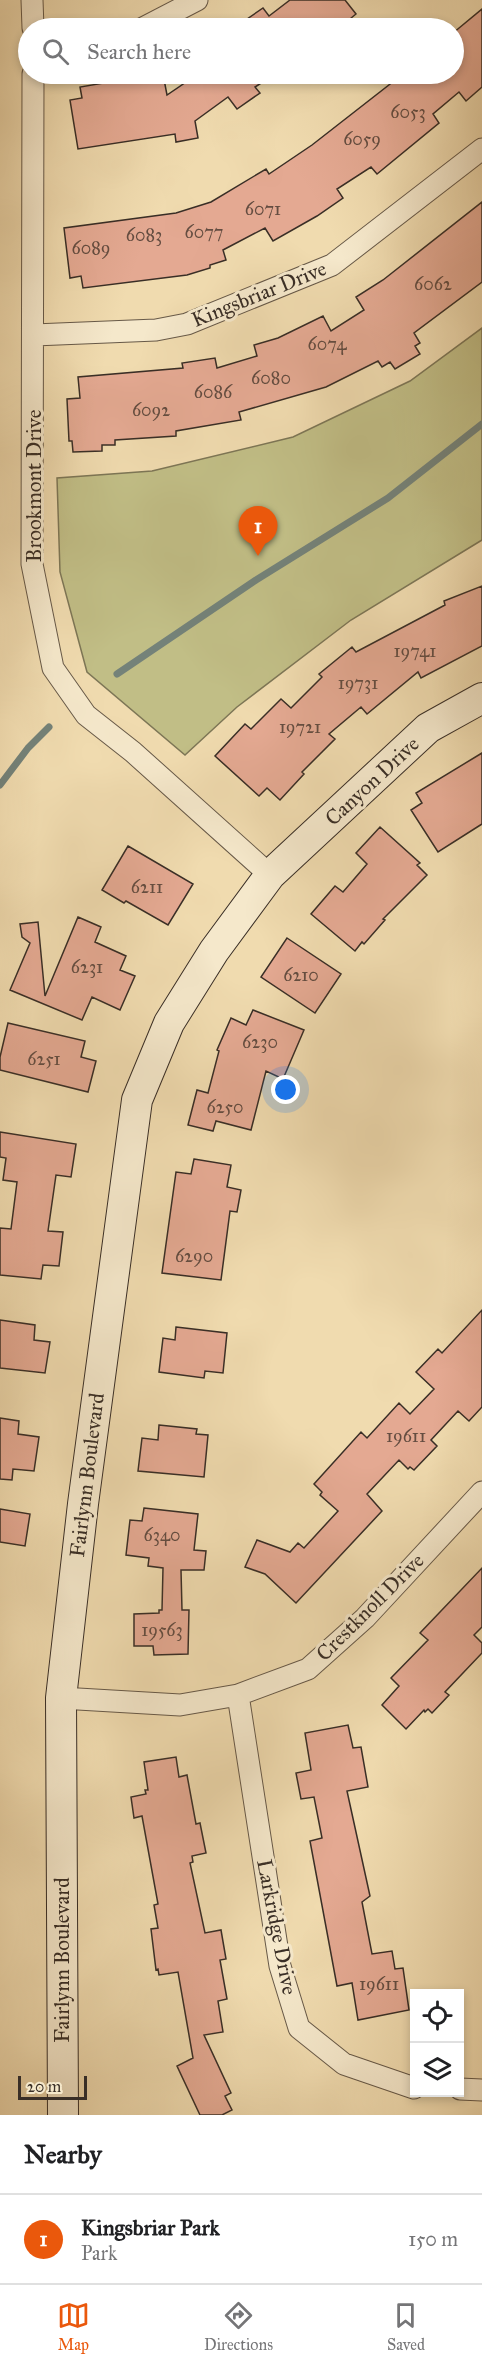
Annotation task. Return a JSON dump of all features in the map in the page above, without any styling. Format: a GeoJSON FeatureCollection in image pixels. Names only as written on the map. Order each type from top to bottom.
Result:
{"type":"FeatureCollection","features":[{"type":"Feature","properties":{"kind":"street"},"geometry":{"type":"LineString","coordinates":[[32,0],[33,18]]}},
{"type":"Feature","properties":{"kind":"street"},"geometry":{"type":"LineString","coordinates":[[162,18],[197,0]]}},
{"type":"Feature","properties":{"kind":"street","name":"Brookmont Drive"},"geometry":{"type":"LineString","coordinates":[[33,84],[32,564],[53,668],[86,715],[133,752],[270,875]]}},
{"type":"Feature","properties":{"kind":"street","name":"Kingsbriar Drive"},"geometry":{"type":"LineString","coordinates":[[34,335],[156,330],[187,324],[332,265],[482,149]]}},
{"type":"Feature","properties":{"kind":"street","name":"Canyon Drive"},"geometry":{"type":"LineString","coordinates":[[270,875],[428,728],[482,698]]}},
{"type":"Feature","properties":{"kind":"street","name":"Fairlynn Boulevard"},"geometry":{"type":"LineString","coordinates":[[63,2115],[61,1698],[83,1504],[136,1100],[169,1023],[214,951],[270,875]]}},
{"type":"Feature","properties":{"kind":"street","name":"Crestknoll Drive"},"geometry":{"type":"LineString","coordinates":[[61,1698],[180,1705],[238,1695],[308,1669],[365,1618],[482,1492]]}},
{"type":"Feature","properties":{"kind":"street","name":"Larkridge Drive"},"geometry":{"type":"LineString","coordinates":[[238,1695],[280,1966],[299,2028],[344,2064],[410,2087]]}},
{"type":"Feature","properties":{"kind":"street"},"geometry":{"type":"LineString","coordinates":[[464,2089],[482,2090]]}},
{"type":"Feature","properties":{"kind":"shaded area"},"geometry":{"type":"Polygon","coordinates":[[[482,328],[482,540],[351,620],[237,707],[185,755],[87,672],[60,572],[57,478],[152,471],[293,437],[410,381],[482,328]]]}},
{"type":"Feature","properties":{"kind":"building"},"geometry":{"type":"Polygon","coordinates":[[[290,0],[345,0],[356,14],[351,18],[248,18],[263,8],[269,16],[290,0]]]}},
{"type":"Feature","properties":{"kind":"building"},"geometry":{"type":"Polygon","coordinates":[[[482,9],[482,87],[466,101],[459,92],[433,114],[439,123],[377,174],[371,167],[337,189],[343,198],[317,216],[273,241],[265,228],[223,250],[226,260],[187,275],[83,288],[81,276],[70,278],[64,228],[176,213],[211,202],[266,169],[269,174],[312,145],[390,84],[464,84],[464,24],[482,9]]]}},
{"type":"Feature","properties":{"kind":"building"},"geometry":{"type":"Polygon","coordinates":[[[98,84],[165,84],[167,95],[183,84],[260,84],[255,87],[260,93],[237,109],[228,97],[195,121],[198,138],[176,142],[175,134],[78,149],[70,100],[82,98],[80,87],[98,84]]]}},
{"type":"Feature","properties":{"kind":"building"},"geometry":{"type":"Polygon","coordinates":[[[482,202],[482,282],[414,333],[420,343],[415,346],[420,354],[395,369],[390,362],[382,367],[378,361],[326,387],[239,412],[241,420],[176,431],[176,436],[115,440],[115,445],[102,445],[102,451],[73,452],[72,441],[69,441],[67,399],[80,398],[78,377],[183,368],[182,363],[215,358],[217,368],[257,356],[254,345],[278,338],[323,316],[331,331],[364,310],[356,297],[383,280],[482,202]]]}},
{"type":"Feature","properties":{"kind":"building"},"geometry":{"type":"Polygon","coordinates":[[[482,586],[482,646],[421,678],[418,672],[367,714],[361,707],[329,734],[335,739],[302,772],[304,774],[280,800],[267,788],[259,796],[215,756],[245,724],[251,729],[281,699],[291,708],[322,677],[319,674],[352,647],[356,652],[445,605],[444,601],[482,586]]]}},
{"type":"Feature","properties":{"kind":"building"},"geometry":{"type":"Polygon","coordinates":[[[482,753],[482,824],[438,852],[411,810],[422,803],[416,793],[482,753]]]}},
{"type":"Feature","properties":{"kind":"building"},"geometry":{"type":"Polygon","coordinates":[[[380,827],[420,863],[417,865],[427,875],[355,951],[311,914],[335,886],[343,892],[367,864],[356,853],[380,827]]]}},
{"type":"Feature","properties":{"kind":"building"},"geometry":{"type":"Polygon","coordinates":[[[128,846],[193,884],[168,925],[102,890],[128,846]]]}},
{"type":"Feature","properties":{"kind":"building"},"geometry":{"type":"Polygon","coordinates":[[[78,917],[101,927],[95,942],[126,956],[120,970],[135,976],[120,1010],[92,997],[82,1020],[10,990],[30,943],[22,937],[20,924],[38,922],[45,996],[78,917]]]}},
{"type":"Feature","properties":{"kind":"building"},"geometry":{"type":"Polygon","coordinates":[[[287,938],[341,974],[315,1013],[261,977],[287,938]]]}},
{"type":"Feature","properties":{"kind":"building"},"geometry":{"type":"Polygon","coordinates":[[[253,1010],[304,1030],[283,1079],[266,1071],[251,1130],[216,1121],[213,1131],[188,1125],[197,1090],[208,1093],[219,1051],[217,1050],[231,1018],[246,1025],[253,1010]]]}},
{"type":"Feature","properties":{"kind":"building"},"geometry":{"type":"Polygon","coordinates":[[[8,1023],[85,1041],[81,1057],[96,1061],[88,1092],[0,1070],[0,1057],[8,1023]]]}},
{"type":"Feature","properties":{"kind":"building"},"geometry":{"type":"Polygon","coordinates":[[[0,1132],[76,1144],[71,1177],[56,1175],[48,1231],[63,1232],[59,1266],[43,1265],[41,1279],[0,1275],[0,1228],[11,1229],[17,1182],[3,1180],[6,1158],[0,1157],[0,1132]]]}},
{"type":"Feature","properties":{"kind":"building"},"geometry":{"type":"Polygon","coordinates":[[[194,1159],[231,1165],[227,1187],[241,1190],[237,1212],[230,1211],[221,1280],[162,1273],[176,1172],[191,1174],[194,1159]]]}},
{"type":"Feature","properties":{"kind":"building"},"geometry":{"type":"Polygon","coordinates":[[[482,1310],[482,1407],[469,1421],[458,1411],[431,1440],[437,1446],[414,1470],[410,1467],[408,1469],[399,1460],[367,1494],[382,1511],[296,1603],[265,1574],[245,1567],[257,1540],[290,1552],[298,1543],[304,1548],[338,1511],[320,1495],[322,1492],[314,1484],[361,1432],[367,1438],[399,1403],[410,1414],[434,1389],[416,1372],[438,1349],[442,1353],[482,1310]]]}},
{"type":"Feature","properties":{"kind":"building"},"geometry":{"type":"Polygon","coordinates":[[[0,1320],[35,1325],[34,1340],[50,1342],[45,1373],[0,1368],[0,1320]]]}},
{"type":"Feature","properties":{"kind":"building"},"geometry":{"type":"Polygon","coordinates":[[[176,1327],[227,1333],[223,1373],[205,1371],[204,1378],[159,1372],[163,1338],[175,1340],[176,1327]]]}},
{"type":"Feature","properties":{"kind":"building"},"geometry":{"type":"Polygon","coordinates":[[[0,1418],[19,1421],[18,1434],[39,1437],[34,1471],[13,1469],[12,1480],[0,1479],[0,1418]]]}},
{"type":"Feature","properties":{"kind":"building"},"geometry":{"type":"Polygon","coordinates":[[[159,1425],[197,1429],[196,1434],[208,1435],[204,1477],[138,1471],[142,1438],[158,1440],[159,1425]]]}},
{"type":"Feature","properties":{"kind":"building"},"geometry":{"type":"Polygon","coordinates":[[[144,1508],[198,1514],[194,1550],[206,1551],[204,1570],[181,1570],[182,1610],[189,1610],[188,1654],[154,1655],[153,1646],[134,1646],[134,1614],[159,1613],[159,1610],[162,1610],[163,1568],[148,1566],[149,1558],[126,1555],[130,1520],[142,1521],[144,1508]]]}},
{"type":"Feature","properties":{"kind":"building"},"geometry":{"type":"Polygon","coordinates":[[[0,1509],[30,1514],[25,1546],[0,1542],[0,1509]]]}},
{"type":"Feature","properties":{"kind":"building"},"geometry":{"type":"Polygon","coordinates":[[[482,1568],[482,1627],[474,1635],[482,1643],[482,1653],[445,1692],[449,1695],[432,1713],[428,1709],[425,1712],[424,1710],[406,1729],[382,1705],[399,1686],[391,1678],[428,1640],[420,1633],[482,1568]]]}},
{"type":"Feature","properties":{"kind":"building"},"geometry":{"type":"Polygon","coordinates":[[[348,1725],[353,1748],[361,1747],[368,1787],[347,1791],[370,1896],[362,1902],[372,1954],[392,1951],[395,1969],[403,1968],[409,2010],[358,2020],[352,1983],[337,1986],[310,1841],[322,1838],[314,1797],[301,1799],[296,1773],[311,1770],[305,1733],[348,1725]]]}},
{"type":"Feature","properties":{"kind":"building"},"geometry":{"type":"Polygon","coordinates":[[[176,1757],[179,1777],[187,1775],[196,1824],[200,1823],[206,1853],[192,1856],[193,1862],[190,1863],[205,1933],[221,1930],[226,1959],[220,1960],[227,1999],[218,2001],[223,2032],[204,2035],[231,2093],[225,2096],[232,2110],[222,2115],[200,2115],[177,2066],[193,2058],[178,1972],[159,1975],[158,1969],[156,1970],[151,1929],[158,1928],[154,1905],[158,1904],[142,1816],[134,1818],[131,1797],[146,1794],[145,1790],[148,1790],[144,1762],[176,1757]]]}},
{"type":"Feature","properties":{"kind":"waterway"},"geometry":{"type":"LineString","coordinates":[[117,674],[256,580],[388,498],[482,424]]}},
{"type":"Feature","properties":{"kind":"waterway"},"geometry":{"type":"LineString","coordinates":[[0,785],[28,748],[49,727]]}},
{"type":"Feature","properties":{"kind":"place","name":"Kingsbriar Park"},"geometry":{"type":"Point","coordinates":[258,556]}}]}
